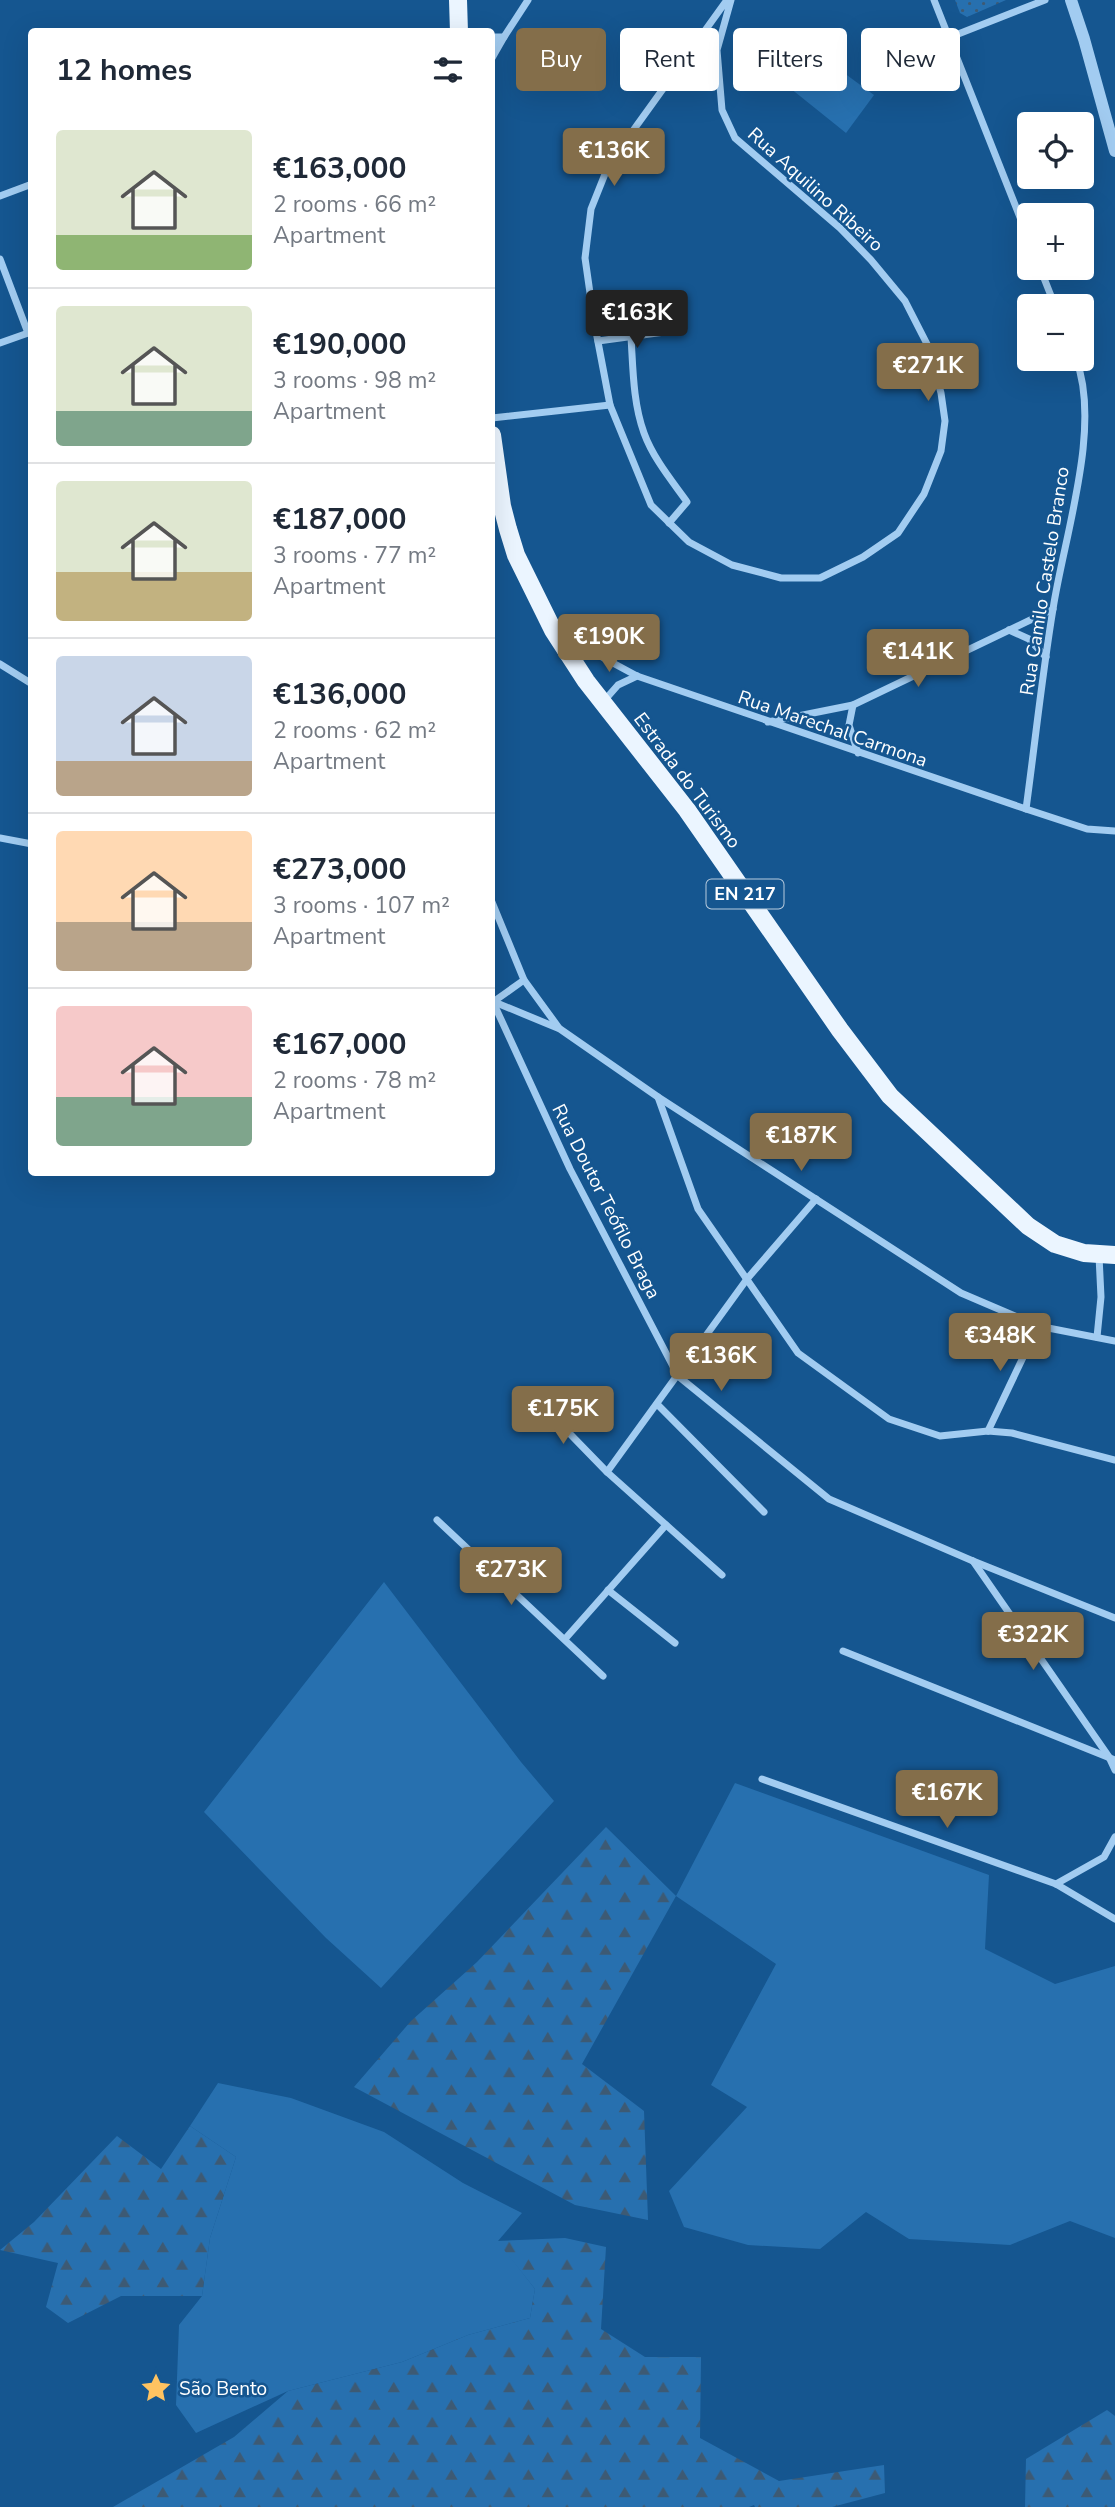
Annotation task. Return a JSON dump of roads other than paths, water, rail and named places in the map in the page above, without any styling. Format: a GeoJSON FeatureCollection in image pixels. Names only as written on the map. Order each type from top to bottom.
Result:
{"type":"FeatureCollection","features":[{"type":"Feature","properties":{"kind":"main road"},"geometry":{"type":"LineString","coordinates":[[458,0],[462,28]]}},
{"type":"Feature","properties":{"kind":"main road","name":"Estrada do Turismo"},"geometry":{"type":"LineString","coordinates":[[495,479],[497,508],[516,555],[553,630],[586,681],[687,810],[840,1030],[890,1096],[1028,1226],[1055,1244],[1107,1255]]}},
{"type":"Feature","properties":{"kind":"street"},"geometry":{"type":"LineString","coordinates":[[495,53],[528,0]]}},
{"type":"Feature","properties":{"kind":"street","name":"Rua Aquilino Ribeiro"},"geometry":{"type":"LineString","coordinates":[[729,0],[717,50],[722,110],[735,138],[840,228],[905,300],[928,346],[941,393],[945,421],[941,451],[924,494],[898,533],[863,557],[820,578],[781,578],[732,565],[689,542],[651,505],[610,405],[598,341],[585,258],[592,209],[608,164],[729,0]]}},
{"type":"Feature","properties":{"kind":"street"},"geometry":{"type":"LineString","coordinates":[[934,0],[944,28]]}},
{"type":"Feature","properties":{"kind":"street"},"geometry":{"type":"LineString","coordinates":[[960,33],[1045,0]]}},
{"type":"Feature","properties":{"kind":"street"},"geometry":{"type":"LineString","coordinates":[[1071,0],[1115,151]]}},
{"type":"Feature","properties":{"kind":"street"},"geometry":{"type":"LineString","coordinates":[[495,37],[504,37]]}},
{"type":"Feature","properties":{"kind":"street"},"geometry":{"type":"LineString","coordinates":[[495,44],[504,37]]}},
{"type":"Feature","properties":{"kind":"street"},"geometry":{"type":"LineString","coordinates":[[960,68],[1017,210]]}},
{"type":"Feature","properties":{"kind":"street"},"geometry":{"type":"LineString","coordinates":[[0,196],[28,186]]}},
{"type":"Feature","properties":{"kind":"street"},"geometry":{"type":"LineString","coordinates":[[0,258],[28,327]]}},
{"type":"Feature","properties":{"kind":"street"},"geometry":{"type":"LineString","coordinates":[[598,341],[672,331]]}},
{"type":"Feature","properties":{"kind":"street"},"geometry":{"type":"LineString","coordinates":[[0,343],[28,333]]}},
{"type":"Feature","properties":{"kind":"street"},"geometry":{"type":"LineString","coordinates":[[631,337],[634,382],[644,433],[662,467],[687,502],[669,523]]}},
{"type":"Feature","properties":{"kind":"street","name":"Rua Camilo Castelo Branco"},"geometry":{"type":"LineString","coordinates":[[1026,809],[1053,609],[1086,427],[1081,371]]}},
{"type":"Feature","properties":{"kind":"street"},"geometry":{"type":"LineString","coordinates":[[495,418],[610,405]]}},
{"type":"Feature","properties":{"kind":"street"},"geometry":{"type":"LineString","coordinates":[[767,723],[853,705],[1053,609]]}},
{"type":"Feature","properties":{"kind":"street","name":"Rua Marechal Carmona"},"geometry":{"type":"LineString","coordinates":[[553,630],[569,631],[600,656],[637,676],[767,723],[1087,829],[1115,831]]}},
{"type":"Feature","properties":{"kind":"street"},"geometry":{"type":"LineString","coordinates":[[1009,630],[1030,639],[1046,657]]}},
{"type":"Feature","properties":{"kind":"street"},"geometry":{"type":"LineString","coordinates":[[0,664],[28,682]]}},
{"type":"Feature","properties":{"kind":"street"},"geometry":{"type":"LineString","coordinates":[[603,702],[618,685],[637,676]]}},
{"type":"Feature","properties":{"kind":"street"},"geometry":{"type":"LineString","coordinates":[[853,705],[849,725],[858,753]]}},
{"type":"Feature","properties":{"kind":"street"},"geometry":{"type":"LineString","coordinates":[[0,838],[28,844]]}},
{"type":"Feature","properties":{"kind":"street"},"geometry":{"type":"LineString","coordinates":[[495,909],[524,980],[560,1029]]}},
{"type":"Feature","properties":{"kind":"street"},"geometry":{"type":"LineString","coordinates":[[495,999],[524,980]]}},
{"type":"Feature","properties":{"kind":"street"},"geometry":{"type":"LineString","coordinates":[[495,1002],[560,1029],[658,1097],[961,1293],[1038,1326],[1115,1341]]}},
{"type":"Feature","properties":{"kind":"street","name":"Rua Doutor Teófilo Braga"},"geometry":{"type":"LineString","coordinates":[[495,1007],[570,1169],[678,1376],[829,1499],[1115,1618]]}},
{"type":"Feature","properties":{"kind":"street"},"geometry":{"type":"LineString","coordinates":[[658,1097],[698,1209],[798,1353],[889,1419],[940,1436],[988,1431],[1012,1433],[1115,1461]]}},
{"type":"Feature","properties":{"kind":"street"},"geometry":{"type":"LineString","coordinates":[[607,1472],[747,1279],[816,1199]]}},
{"type":"Feature","properties":{"kind":"street"},"geometry":{"type":"LineString","coordinates":[[1097,1337],[1107,1255]]}},
{"type":"Feature","properties":{"kind":"street"},"geometry":{"type":"LineString","coordinates":[[988,1431],[1038,1326]]}},
{"type":"Feature","properties":{"kind":"street"},"geometry":{"type":"LineString","coordinates":[[539,1402],[607,1472],[722,1575]]}},
{"type":"Feature","properties":{"kind":"street"},"geometry":{"type":"LineString","coordinates":[[657,1404],[764,1512]]}},
{"type":"Feature","properties":{"kind":"street"},"geometry":{"type":"LineString","coordinates":[[437,1520],[603,1676]]}},
{"type":"Feature","properties":{"kind":"street"},"geometry":{"type":"LineString","coordinates":[[565,1639],[666,1525]]}},
{"type":"Feature","properties":{"kind":"street"},"geometry":{"type":"LineString","coordinates":[[973,1561],[1112,1758],[1115,1770]]}},
{"type":"Feature","properties":{"kind":"street"},"geometry":{"type":"LineString","coordinates":[[608,1590],[675,1643]]}},
{"type":"Feature","properties":{"kind":"street"},"geometry":{"type":"LineString","coordinates":[[843,1651],[1112,1758]]}},
{"type":"Feature","properties":{"kind":"street"},"geometry":{"type":"LineString","coordinates":[[762,1779],[1056,1884],[1115,1919]]}},
{"type":"Feature","properties":{"kind":"street"},"geometry":{"type":"LineString","coordinates":[[1056,1884],[1104,1857],[1115,1837]]}},
{"type":"Feature","properties":{"kind":"place","name":"São Bento"},"geometry":{"type":"Point","coordinates":[156,2388]}}]}
